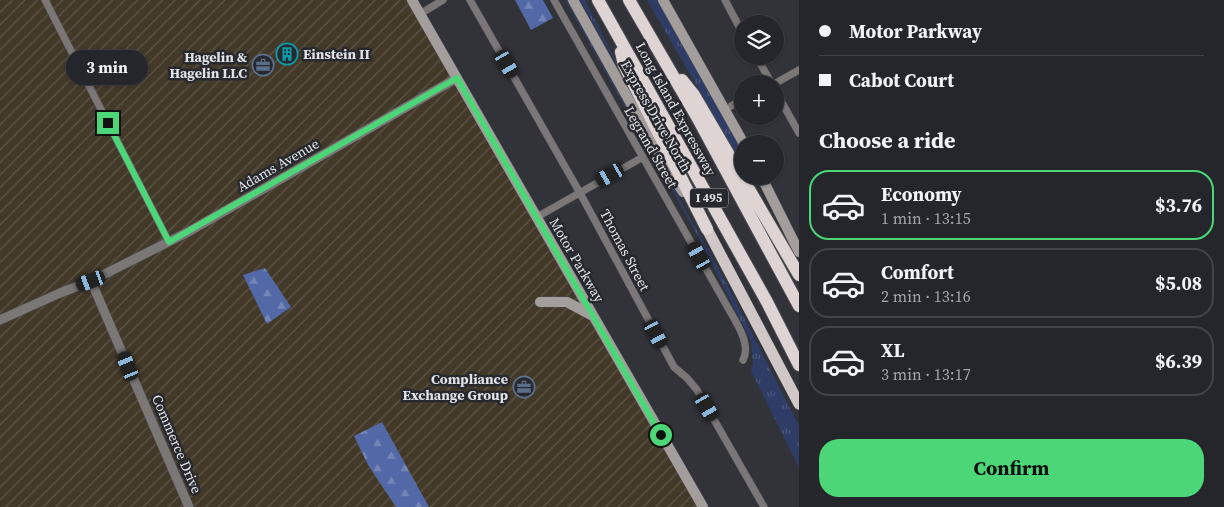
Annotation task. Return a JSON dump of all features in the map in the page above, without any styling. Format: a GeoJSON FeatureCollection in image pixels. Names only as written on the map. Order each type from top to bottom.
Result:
{"type":"FeatureCollection","features":[{"type":"Feature","properties":{"kind":"highway","name":"Long Island Expressway"},"geometry":{"type":"LineString","coordinates":[[598,0],[767,302],[799,366]]}},
{"type":"Feature","properties":{"kind":"highway","name":"Long Island Expressway"},"geometry":{"type":"LineString","coordinates":[[629,0],[697,117],[799,306]]}},
{"type":"Feature","properties":{"kind":"highway"},"geometry":{"type":"LineString","coordinates":[[616,32],[624,65],[707,229]]}},
{"type":"Feature","properties":{"kind":"highway"},"geometry":{"type":"LineString","coordinates":[[652,41],[694,95],[799,275]]}},
{"type":"Feature","properties":{"kind":"highway","name":"Express Drive North"},"geometry":{"type":"LineString","coordinates":[[707,229],[799,404]]}},
{"type":"Feature","properties":{"kind":"main road","name":"Motor Parkway"},"geometry":{"type":"LineString","coordinates":[[412,0],[703,507]]}},
{"type":"Feature","properties":{"kind":"main road","name":"Express Drive North"},"geometry":{"type":"LineString","coordinates":[[573,0],[668,168],[707,229]]}},
{"type":"Feature","properties":{"kind":"main road"},"geometry":{"type":"LineString","coordinates":[[664,0],[739,135]]}},
{"type":"Feature","properties":{"kind":"main road"},"geometry":{"type":"LineString","coordinates":[[766,185],[799,252]]}},
{"type":"Feature","properties":{"kind":"main road"},"geometry":{"type":"LineString","coordinates":[[540,302],[567,302],[593,316]]}},
{"type":"Feature","properties":{"kind":"street"},"geometry":{"type":"LineString","coordinates":[[45,0],[169,242]]}},
{"type":"Feature","properties":{"kind":"street"},"geometry":{"type":"LineString","coordinates":[[420,14],[443,0]]}},
{"type":"Feature","properties":{"kind":"street","name":"Thomas Street"},"geometry":{"type":"LineString","coordinates":[[470,0],[580,193],[674,367],[698,390],[764,507]]}},
{"type":"Feature","properties":{"kind":"street","name":"Legrand Street"},"geometry":{"type":"LineString","coordinates":[[554,0],[727,306],[747,346],[747,354],[743,360]]}},
{"type":"Feature","properties":{"kind":"street"},"geometry":{"type":"LineString","coordinates":[[725,0],[734,17]]}},
{"type":"Feature","properties":{"kind":"street"},"geometry":{"type":"LineString","coordinates":[[784,78],[799,70]]}},
{"type":"Feature","properties":{"kind":"street","name":"Adams Avenue"},"geometry":{"type":"LineString","coordinates":[[0,320],[91,281],[169,242],[457,78]]}},
{"type":"Feature","properties":{"kind":"street"},"geometry":{"type":"LineString","coordinates":[[784,106],[799,133]]}},
{"type":"Feature","properties":{"kind":"street"},"geometry":{"type":"LineString","coordinates":[[536,217],[643,157]]}},
{"type":"Feature","properties":{"kind":"street","name":"Commerce Drive"},"geometry":{"type":"LineString","coordinates":[[91,281],[190,507]]}},
{"type":"Feature","properties":{"kind":"shaded area"},"geometry":{"type":"Polygon","coordinates":[[[0,0],[415,0],[705,507],[0,507],[0,0]]]}},
{"type":"Feature","properties":{"kind":"green space"},"geometry":{"type":"Polygon","coordinates":[[[515,0],[543,0],[553,18],[531,30],[515,0]]]}},
{"type":"Feature","properties":{"kind":"green space"},"geometry":{"type":"Polygon","coordinates":[[[565,0],[568,0],[727,284],[799,426],[799,468],[751,371],[753,364],[751,341],[700,240],[565,0]]]}},
{"type":"Feature","properties":{"kind":"green space"},"geometry":{"type":"Polygon","coordinates":[[[580,0],[585,0],[628,85],[580,0]]]}},
{"type":"Feature","properties":{"kind":"green space"},"geometry":{"type":"Polygon","coordinates":[[[647,0],[659,0],[735,135],[734,150],[647,0]]]}},
{"type":"Feature","properties":{"kind":"green space"},"geometry":{"type":"Polygon","coordinates":[[[265,268],[291,307],[267,324],[243,275],[265,268]]]}},
{"type":"Feature","properties":{"kind":"green space"},"geometry":{"type":"Polygon","coordinates":[[[382,422],[429,507],[396,507],[368,465],[354,436],[382,422]]]}},
{"type":"Feature","properties":{"kind":"place","name":"Einstein II"},"geometry":{"type":"Point","coordinates":[287,54]}},
{"type":"Feature","properties":{"kind":"place","name":"Hagelin & Hagelin LLC"},"geometry":{"type":"Point","coordinates":[263,65]}},
{"type":"Feature","properties":{"kind":"place","name":"Compliance Exchange Group"},"geometry":{"type":"Point","coordinates":[524,387]}},
{"type":"Feature","properties":{"kind":"route"},"geometry":{"type":"LineString","coordinates":[[108,123],[169,242],[457,78],[661,435]]}}]}
